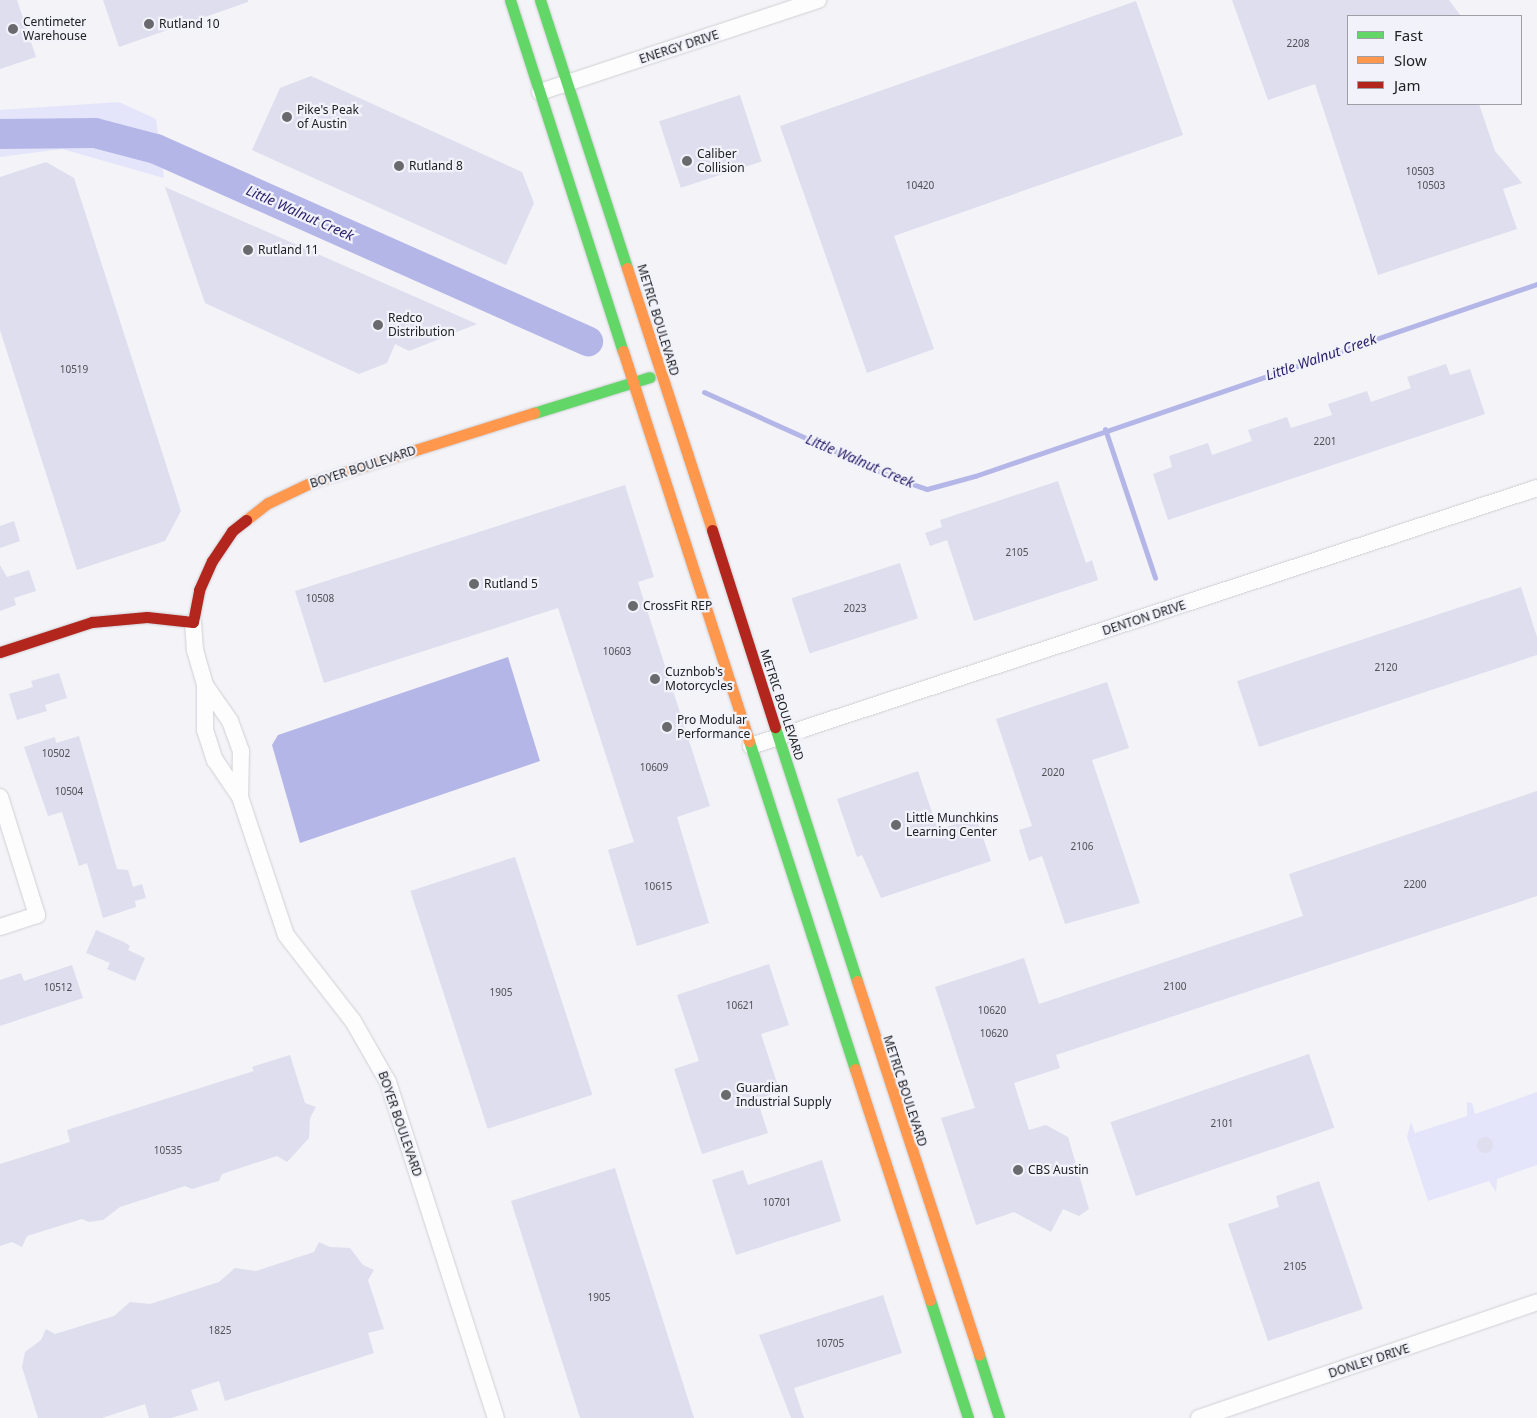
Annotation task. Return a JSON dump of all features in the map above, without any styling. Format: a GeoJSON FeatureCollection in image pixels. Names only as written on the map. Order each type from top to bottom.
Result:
{"type":"FeatureCollection","features":[{"type":"Feature","properties":{"kind":"main road"},"geometry":{"type":"LineString","coordinates":[[510,0],[968,1418]]}},
{"type":"Feature","properties":{"kind":"main road","name":"METRIC BOULEVARD"},"geometry":{"type":"LineString","coordinates":[[540,0],[999,1418]]}},
{"type":"Feature","properties":{"kind":"main road","name":"BOYER BOULEVARD"},"geometry":{"type":"LineString","coordinates":[[193,622],[199,590],[212,561],[232,531],[268,503],[310,483],[661,374]]}},
{"type":"Feature","properties":{"kind":"main road"},"geometry":{"type":"LineString","coordinates":[[0,652],[92,622],[147,617],[193,622]]}},
{"type":"Feature","properties":{"kind":"street","name":"ENERGY DRIVE"},"geometry":{"type":"LineString","coordinates":[[540,92],[818,0]]}},
{"type":"Feature","properties":{"kind":"street","name":"DENTON DRIVE"},"geometry":{"type":"LineString","coordinates":[[751,746],[1537,488]]}},
{"type":"Feature","properties":{"kind":"street","name":"BOYER BOULEVARD"},"geometry":{"type":"LineString","coordinates":[[193,622],[195,650],[206,685],[230,721],[241,751],[240,797]]}},
{"type":"Feature","properties":{"kind":"street","name":"BOYER BOULEVARD"},"geometry":{"type":"LineString","coordinates":[[206,685],[205,730],[215,760],[240,797],[286,935],[353,1021],[388,1082],[496,1418]]}},
{"type":"Feature","properties":{"kind":"street"},"geometry":{"type":"LineString","coordinates":[[0,797],[37,915],[0,927]]}},
{"type":"Feature","properties":{"kind":"street","name":"DONLEY DRIVE"},"geometry":{"type":"LineString","coordinates":[[1199,1418],[1537,1302]]}},
{"type":"Feature","properties":{"kind":"shaded area"},"geometry":{"type":"Polygon","coordinates":[[[119,102],[156,119],[164,178],[62,149],[0,157],[0,110],[119,102]]]}},
{"type":"Feature","properties":{"kind":"shaded area"},"geometry":{"type":"Polygon","coordinates":[[[1537,1092],[1537,1165],[1497,1179],[1496,1192],[1489,1181],[1428,1201],[1407,1137],[1411,1122],[1415,1133],[1467,1116],[1467,1102],[1472,1103],[1475,1114],[1537,1092]]]}},
{"type":"Feature","properties":{"kind":"water"},"geometry":{"type":"Polygon","coordinates":[[[508,657],[540,761],[300,843],[272,745],[278,735],[508,657]]]}},
{"type":"Feature","properties":{"kind":"building","name":"Centimeter Warehouse"},"geometry":{"type":"Polygon","coordinates":[[[0,0],[17,0],[36,57],[0,69],[0,0]]]}},
{"type":"Feature","properties":{"kind":"building","name":"Rutland 10"},"geometry":{"type":"Polygon","coordinates":[[[103,0],[248,0],[248,2],[119,47],[103,0]]]}},
{"type":"Feature","properties":{"kind":"building"},"geometry":{"type":"Polygon","coordinates":[[[1232,0],[1449,0],[1460,15],[1347,15],[1347,105],[1479,105],[1495,151],[1522,183],[1503,189],[1517,229],[1378,275],[1315,84],[1268,100],[1232,0]]]}},
{"type":"Feature","properties":{"kind":"building"},"geometry":{"type":"Polygon","coordinates":[[[1136,1],[1183,135],[894,236],[934,349],[867,373],[780,126],[1136,1]]]}},
{"type":"Feature","properties":{"kind":"building","name":"Rutland 8"},"geometry":{"type":"Polygon","coordinates":[[[311,76],[522,172],[534,203],[506,265],[252,150],[280,88],[311,76]]]}},
{"type":"Feature","properties":{"kind":"building"},"geometry":{"type":"Polygon","coordinates":[[[740,95],[762,162],[681,188],[659,121],[740,95]]]}},
{"type":"Feature","properties":{"kind":"building"},"geometry":{"type":"Polygon","coordinates":[[[46,162],[74,178],[181,511],[165,541],[77,570],[0,330],[0,177],[46,162]]]}},
{"type":"Feature","properties":{"kind":"building","name":"Rutland 11"},"geometry":{"type":"Polygon","coordinates":[[[165,187],[477,324],[409,351],[395,344],[387,363],[359,374],[205,303],[165,187]]]}},
{"type":"Feature","properties":{"kind":"building"},"geometry":{"type":"Polygon","coordinates":[[[1446,364],[1450,375],[1470,369],[1485,414],[1168,520],[1153,474],[1172,467],[1169,456],[1208,443],[1212,455],[1252,441],[1248,430],[1287,417],[1291,428],[1332,415],[1328,404],[1367,391],[1371,402],[1411,388],[1407,377],[1446,364]]]}},
{"type":"Feature","properties":{"kind":"building"},"geometry":{"type":"Polygon","coordinates":[[[1058,481],[1086,563],[1092,560],[1098,580],[974,621],[947,540],[930,546],[925,533],[942,527],[940,520],[1058,481]]]}},
{"type":"Feature","properties":{"kind":"building"},"geometry":{"type":"Polygon","coordinates":[[[625,485],[654,577],[638,582],[710,806],[677,817],[709,923],[637,946],[608,850],[634,842],[558,608],[324,683],[295,591],[625,485]]]}},
{"type":"Feature","properties":{"kind":"building"},"geometry":{"type":"Polygon","coordinates":[[[14,521],[20,541],[0,548],[0,526],[14,521]]]}},
{"type":"Feature","properties":{"kind":"building"},"geometry":{"type":"Polygon","coordinates":[[[900,563],[918,618],[810,653],[792,598],[900,563]]]}},
{"type":"Feature","properties":{"kind":"building"},"geometry":{"type":"Polygon","coordinates":[[[0,565],[7,577],[29,570],[36,591],[14,598],[16,605],[0,611],[0,565]]]}},
{"type":"Feature","properties":{"kind":"building"},"geometry":{"type":"Polygon","coordinates":[[[1521,587],[1537,637],[1537,655],[1259,747],[1237,681],[1521,587]]]}},
{"type":"Feature","properties":{"kind":"building"},"geometry":{"type":"Polygon","coordinates":[[[59,673],[67,698],[45,705],[47,711],[17,720],[9,694],[33,687],[31,681],[59,673]]]}},
{"type":"Feature","properties":{"kind":"building"},"geometry":{"type":"Polygon","coordinates":[[[1107,682],[1129,748],[1092,760],[1140,903],[1065,924],[1042,856],[1029,861],[1019,830],[1032,826],[996,719],[1107,682]]]}},
{"type":"Feature","properties":{"kind":"building"},"geometry":{"type":"Polygon","coordinates":[[[79,736],[117,869],[128,870],[133,887],[142,884],[146,898],[135,901],[136,907],[103,918],[87,863],[79,866],[62,812],[48,816],[24,747],[55,737],[56,743],[79,736]]]}},
{"type":"Feature","properties":{"kind":"building"},"geometry":{"type":"Polygon","coordinates":[[[918,771],[938,830],[976,817],[991,861],[881,898],[862,855],[857,857],[837,799],[918,771]]]}},
{"type":"Feature","properties":{"kind":"building"},"geometry":{"type":"Polygon","coordinates":[[[1537,791],[1537,896],[1056,1055],[1060,1068],[1014,1083],[1029,1130],[1046,1125],[1068,1137],[1089,1209],[1079,1216],[1063,1209],[1051,1232],[1014,1212],[976,1225],[941,1118],[975,1108],[935,987],[1024,958],[1039,1004],[1303,916],[1289,874],[1537,791]]]}},
{"type":"Feature","properties":{"kind":"building"},"geometry":{"type":"Polygon","coordinates":[[[515,857],[592,1095],[488,1129],[410,891],[515,857]]]}},
{"type":"Feature","properties":{"kind":"building"},"geometry":{"type":"Polygon","coordinates":[[[96,930],[124,942],[130,946],[128,950],[145,958],[135,981],[107,969],[110,963],[86,953],[96,930]]]}},
{"type":"Feature","properties":{"kind":"building"},"geometry":{"type":"Polygon","coordinates":[[[769,964],[789,1025],[761,1034],[780,1092],[757,1099],[768,1133],[702,1154],[674,1069],[699,1061],[677,995],[769,964]]]}},
{"type":"Feature","properties":{"kind":"building"},"geometry":{"type":"Polygon","coordinates":[[[72,965],[83,998],[0,1026],[0,980],[21,973],[24,981],[72,965]]]}},
{"type":"Feature","properties":{"kind":"building"},"geometry":{"type":"Polygon","coordinates":[[[1309,1054],[1334,1128],[1136,1196],[1110,1122],[1309,1054]]]}},
{"type":"Feature","properties":{"kind":"building"},"geometry":{"type":"Polygon","coordinates":[[[290,1055],[305,1103],[316,1107],[310,1118],[309,1138],[287,1162],[277,1156],[222,1174],[219,1181],[192,1189],[185,1186],[120,1207],[103,1220],[89,1222],[82,1219],[27,1236],[22,1247],[12,1242],[0,1246],[0,1164],[70,1142],[67,1130],[254,1071],[252,1067],[290,1055]]]}},
{"type":"Feature","properties":{"kind":"building"},"geometry":{"type":"Polygon","coordinates":[[[1485,1137],[1491,1139],[1493,1145],[1491,1151],[1485,1153],[1479,1151],[1477,1145],[1479,1139],[1485,1137]]]}},
{"type":"Feature","properties":{"kind":"building"},"geometry":{"type":"Polygon","coordinates":[[[822,1160],[841,1221],[736,1255],[712,1180],[743,1170],[748,1185],[822,1160]]]}},
{"type":"Feature","properties":{"kind":"building"},"geometry":{"type":"Polygon","coordinates":[[[615,1168],[694,1418],[580,1418],[511,1201],[615,1168]]]}},
{"type":"Feature","properties":{"kind":"building"},"geometry":{"type":"Polygon","coordinates":[[[1319,1181],[1363,1309],[1268,1341],[1228,1224],[1279,1207],[1276,1196],[1319,1181]]]}},
{"type":"Feature","properties":{"kind":"building"},"geometry":{"type":"Polygon","coordinates":[[[319,1242],[330,1247],[350,1248],[363,1265],[374,1270],[368,1280],[384,1329],[368,1333],[374,1353],[225,1401],[219,1381],[191,1390],[198,1410],[171,1418],[149,1418],[145,1404],[102,1418],[38,1418],[22,1367],[25,1352],[41,1340],[46,1329],[55,1334],[114,1316],[130,1302],[150,1304],[219,1282],[235,1268],[256,1271],[314,1252],[319,1242]]]}},
{"type":"Feature","properties":{"kind":"building"},"geometry":{"type":"Polygon","coordinates":[[[883,1295],[902,1353],[794,1388],[804,1418],[791,1418],[759,1335],[883,1295]]]}},
{"type":"Feature","properties":{"kind":"waterway","name":"Little Walnut Creek"},"geometry":{"type":"LineString","coordinates":[[0,134],[95,133],[156,149],[588,341]]}},
{"type":"Feature","properties":{"kind":"waterway","name":"Little Walnut Creek"},"geometry":{"type":"LineString","coordinates":[[704,392],[892,477],[927,489],[975,476],[1537,284]]}},
{"type":"Feature","properties":{"kind":"waterway","name":"Little Walnut Creek"},"geometry":{"type":"LineString","coordinates":[[1105,429],[1155,578]]}},
{"type":"Feature","properties":{"kind":"traffic: fast"},"geometry":{"type":"LineString","coordinates":[[510,0],[623,351]]}},
{"type":"Feature","properties":{"kind":"traffic: fast"},"geometry":{"type":"LineString","coordinates":[[540,0],[627,268]]}},
{"type":"Feature","properties":{"kind":"traffic: fast"},"geometry":{"type":"LineString","coordinates":[[534,413],[650,377]]}},
{"type":"Feature","properties":{"kind":"traffic: fast"},"geometry":{"type":"LineString","coordinates":[[775,727],[857,981]]}},
{"type":"Feature","properties":{"kind":"traffic: fast"},"geometry":{"type":"LineString","coordinates":[[749,741],[855,1069]]}},
{"type":"Feature","properties":{"kind":"traffic: fast"},"geometry":{"type":"LineString","coordinates":[[930,1300],[968,1418]]}},
{"type":"Feature","properties":{"kind":"traffic: fast"},"geometry":{"type":"LineString","coordinates":[[979,1355],[999,1418]]}},
{"type":"Feature","properties":{"kind":"traffic: slow"},"geometry":{"type":"LineString","coordinates":[[627,268],[712,530]]}},
{"type":"Feature","properties":{"kind":"traffic: slow"},"geometry":{"type":"LineString","coordinates":[[623,351],[749,741]]}},
{"type":"Feature","properties":{"kind":"traffic: slow"},"geometry":{"type":"LineString","coordinates":[[246,520],[268,503],[310,483],[534,413]]}},
{"type":"Feature","properties":{"kind":"traffic: slow"},"geometry":{"type":"LineString","coordinates":[[857,981],[979,1355]]}},
{"type":"Feature","properties":{"kind":"traffic: slow"},"geometry":{"type":"LineString","coordinates":[[855,1069],[930,1300]]}},
{"type":"Feature","properties":{"kind":"traffic: jam"},"geometry":{"type":"LineString","coordinates":[[0,652],[92,622],[147,617],[193,622],[199,590],[212,561],[232,531],[246,520]]}},
{"type":"Feature","properties":{"kind":"traffic: jam"},"geometry":{"type":"LineString","coordinates":[[712,530],[775,727]]}},
{"type":"Feature","properties":{"kind":"place","name":"Rutland 10"},"geometry":{"type":"Point","coordinates":[149,24]}},
{"type":"Feature","properties":{"kind":"place","name":"Centimeter Warehouse"},"geometry":{"type":"Point","coordinates":[13,29]}},
{"type":"Feature","properties":{"kind":"place","name":"Pike's Peak of Austin"},"geometry":{"type":"Point","coordinates":[287,117]}},
{"type":"Feature","properties":{"kind":"place","name":"Caliber Collision"},"geometry":{"type":"Point","coordinates":[687,161]}},
{"type":"Feature","properties":{"kind":"place","name":"Rutland 8"},"geometry":{"type":"Point","coordinates":[399,166]}},
{"type":"Feature","properties":{"kind":"place","name":"Rutland 11"},"geometry":{"type":"Point","coordinates":[248,250]}},
{"type":"Feature","properties":{"kind":"place","name":"Redco Distribution"},"geometry":{"type":"Point","coordinates":[378,325]}},
{"type":"Feature","properties":{"kind":"place","name":"Rutland 5"},"geometry":{"type":"Point","coordinates":[474,584]}},
{"type":"Feature","properties":{"kind":"place","name":"CrossFit REP"},"geometry":{"type":"Point","coordinates":[633,606]}},
{"type":"Feature","properties":{"kind":"place","name":"Cuznbob's Motorcycles"},"geometry":{"type":"Point","coordinates":[655,679]}},
{"type":"Feature","properties":{"kind":"place","name":"Pro Modular Performance"},"geometry":{"type":"Point","coordinates":[667,727]}},
{"type":"Feature","properties":{"kind":"place","name":"Little Munchkins Learning Center"},"geometry":{"type":"Point","coordinates":[896,825]}},
{"type":"Feature","properties":{"kind":"place","name":"Guardian Industrial Supply"},"geometry":{"type":"Point","coordinates":[726,1095]}},
{"type":"Feature","properties":{"kind":"place","name":"CBS Austin"},"geometry":{"type":"Point","coordinates":[1018,1170]}}]}
